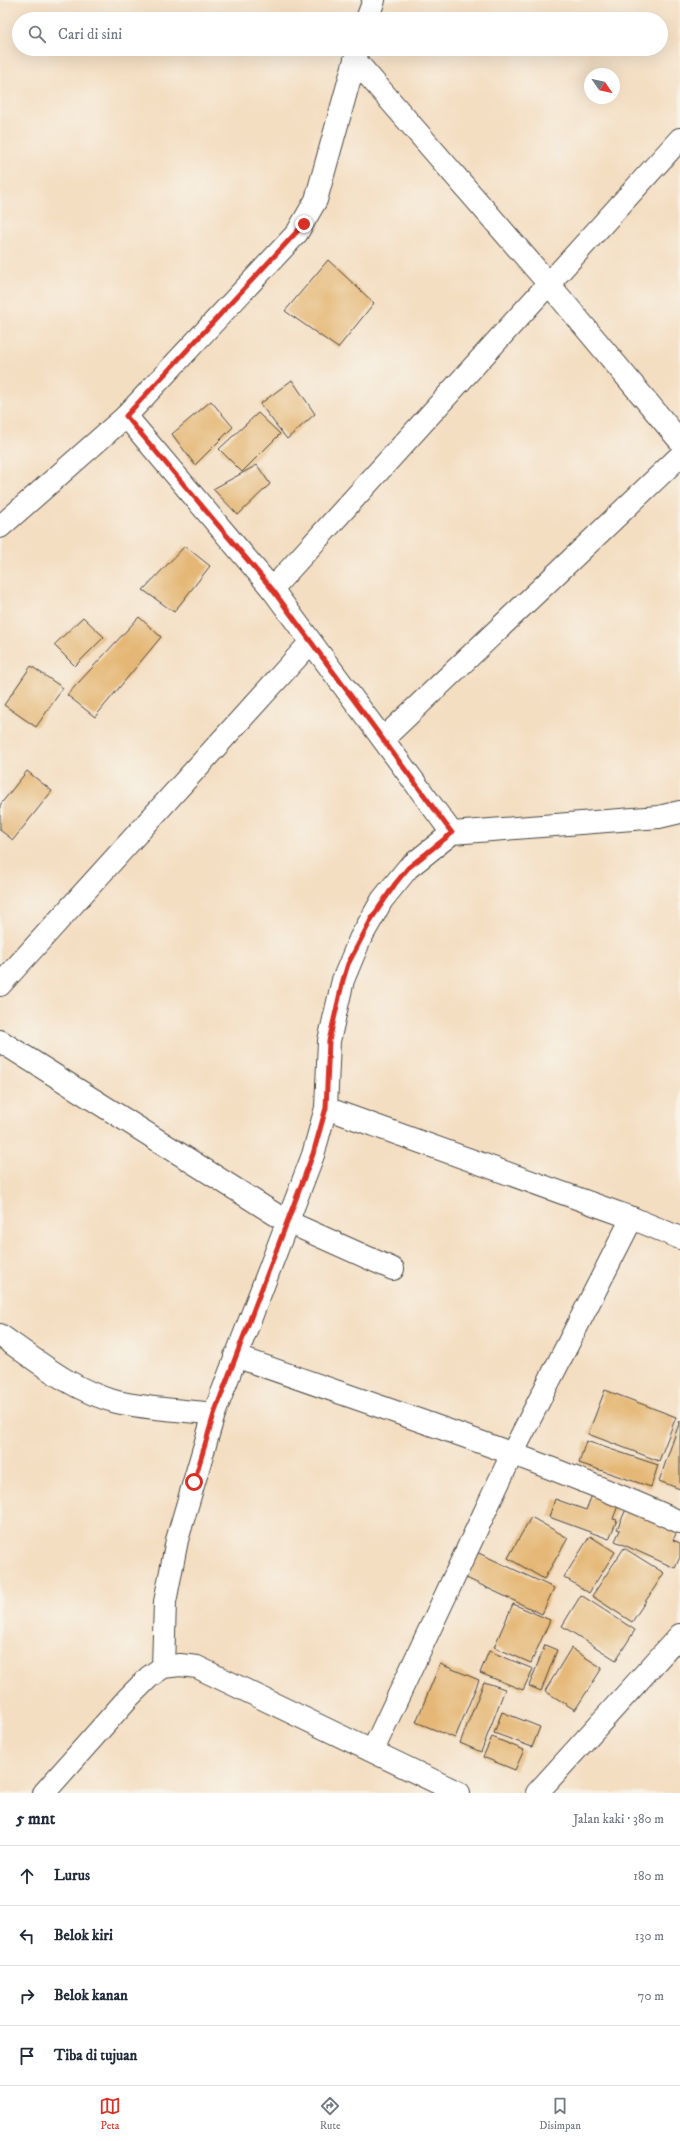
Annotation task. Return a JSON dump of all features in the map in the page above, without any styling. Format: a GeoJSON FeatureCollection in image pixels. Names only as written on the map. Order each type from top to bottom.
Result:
{"type":"FeatureCollection","features":[{"type":"Feature","properties":{"kind":"street"},"geometry":{"type":"LineString","coordinates":[[370,12],[374,0]]}},
{"type":"Feature","properties":{"kind":"street"},"geometry":{"type":"LineString","coordinates":[[0,527],[126,416],[304,224],[316,200],[356,56]]}},
{"type":"Feature","properties":{"kind":"street"},"geometry":{"type":"LineString","coordinates":[[359,56],[680,441]]}},
{"type":"Feature","properties":{"kind":"street"},"geometry":{"type":"LineString","coordinates":[[272,589],[680,139]]}},
{"type":"Feature","properties":{"kind":"street"},"geometry":{"type":"LineString","coordinates":[[126,416],[272,589],[310,643],[384,738],[452,833]]}},
{"type":"Feature","properties":{"kind":"street"},"geometry":{"type":"LineString","coordinates":[[384,738],[680,456]]}},
{"type":"Feature","properties":{"kind":"street"},"geometry":{"type":"LineString","coordinates":[[0,985],[310,643]]}},
{"type":"Feature","properties":{"kind":"street"},"geometry":{"type":"LineString","coordinates":[[163,1667],[166,1602],[177,1540],[214,1414],[286,1221],[313,1154],[326,1108],[329,1041],[343,980],[360,939],[382,900],[408,868],[452,833],[659,818],[680,812]]}},
{"type":"Feature","properties":{"kind":"street"},"geometry":{"type":"LineString","coordinates":[[0,1041],[286,1221],[393,1269]]}},
{"type":"Feature","properties":{"kind":"street"},"geometry":{"type":"LineString","coordinates":[[326,1108],[632,1218],[680,1238]]}},
{"type":"Feature","properties":{"kind":"street"},"geometry":{"type":"LineString","coordinates":[[373,1750],[512,1454],[632,1218]]}},
{"type":"Feature","properties":{"kind":"street"},"geometry":{"type":"LineString","coordinates":[[0,1335],[60,1377],[116,1402],[214,1414]]}},
{"type":"Feature","properties":{"kind":"street"},"geometry":{"type":"LineString","coordinates":[[236,1356],[512,1454],[625,1497],[680,1522]]}},
{"type":"Feature","properties":{"kind":"street"},"geometry":{"type":"LineString","coordinates":[[537,1793],[680,1635]]}},
{"type":"Feature","properties":{"kind":"street"},"geometry":{"type":"LineString","coordinates":[[44,1793],[128,1698],[163,1667],[180,1665],[196,1667],[373,1750],[459,1793]]}},
{"type":"Feature","properties":{"kind":"building"},"geometry":{"type":"Polygon","coordinates":[[[328,260],[374,303],[338,348],[285,311],[328,260]]]}},
{"type":"Feature","properties":{"kind":"building"},"geometry":{"type":"Polygon","coordinates":[[[292,380],[315,414],[287,439],[260,404],[292,380]]]}},
{"type":"Feature","properties":{"kind":"building"},"geometry":{"type":"Polygon","coordinates":[[[211,401],[233,427],[195,465],[172,434],[211,401]]]}},
{"type":"Feature","properties":{"kind":"building"},"geometry":{"type":"Polygon","coordinates":[[[258,413],[280,434],[242,472],[219,449],[258,413]]]}},
{"type":"Feature","properties":{"kind":"building"},"geometry":{"type":"Polygon","coordinates":[[[257,465],[270,484],[238,515],[213,489],[257,465]]]}},
{"type":"Feature","properties":{"kind":"building"},"geometry":{"type":"Polygon","coordinates":[[[185,546],[210,566],[174,612],[143,590],[185,546]]]}},
{"type":"Feature","properties":{"kind":"building"},"geometry":{"type":"Polygon","coordinates":[[[83,617],[104,637],[75,666],[54,645],[83,617]]]}},
{"type":"Feature","properties":{"kind":"building"},"geometry":{"type":"Polygon","coordinates":[[[139,617],[161,637],[95,717],[67,695],[139,617]]]}},
{"type":"Feature","properties":{"kind":"building"},"geometry":{"type":"Polygon","coordinates":[[[31,666],[63,688],[36,727],[4,705],[31,666]]]}},
{"type":"Feature","properties":{"kind":"building"},"geometry":{"type":"Polygon","coordinates":[[[27,771],[52,791],[13,840],[0,830],[0,805],[27,771]]]}},
{"type":"Feature","properties":{"kind":"building"},"geometry":{"type":"Polygon","coordinates":[[[605,1390],[676,1417],[659,1461],[588,1434],[605,1390]]]}},
{"type":"Feature","properties":{"kind":"building"},"geometry":{"type":"Polygon","coordinates":[[[680,1421],[680,1489],[659,1481],[680,1421]]]}},
{"type":"Feature","properties":{"kind":"building"},"geometry":{"type":"Polygon","coordinates":[[[586,1441],[658,1465],[651,1487],[579,1463],[586,1441]]]}},
{"type":"Feature","properties":{"kind":"building"},"geometry":{"type":"Polygon","coordinates":[[[594,1490],[620,1500],[613,1519],[617,1520],[609,1539],[549,1517],[555,1499],[586,1510],[594,1490]]]}},
{"type":"Feature","properties":{"kind":"building"},"geometry":{"type":"Polygon","coordinates":[[[628,1505],[679,1527],[673,1540],[680,1543],[680,1557],[675,1568],[615,1541],[620,1530],[617,1529],[628,1505]]]}},
{"type":"Feature","properties":{"kind":"building"},"geometry":{"type":"Polygon","coordinates":[[[531,1517],[568,1538],[544,1579],[508,1558],[531,1517]]]}},
{"type":"Feature","properties":{"kind":"building"},"geometry":{"type":"Polygon","coordinates":[[[590,1536],[615,1552],[589,1593],[564,1577],[590,1536]]]}},
{"type":"Feature","properties":{"kind":"building"},"geometry":{"type":"Polygon","coordinates":[[[624,1548],[664,1573],[632,1622],[592,1596],[624,1548]]]}},
{"type":"Feature","properties":{"kind":"building"},"geometry":{"type":"Polygon","coordinates":[[[470,1549],[554,1588],[542,1614],[458,1574],[470,1549]]]}},
{"type":"Feature","properties":{"kind":"building"},"geometry":{"type":"Polygon","coordinates":[[[581,1595],[635,1630],[616,1660],[562,1626],[581,1595]]]}},
{"type":"Feature","properties":{"kind":"building"},"geometry":{"type":"Polygon","coordinates":[[[513,1604],[550,1620],[531,1663],[494,1647],[513,1604]]]}},
{"type":"Feature","properties":{"kind":"building"},"geometry":{"type":"Polygon","coordinates":[[[545,1645],[557,1650],[541,1691],[529,1686],[545,1645]]]}},
{"type":"Feature","properties":{"kind":"building"},"geometry":{"type":"Polygon","coordinates":[[[571,1648],[602,1668],[575,1710],[545,1691],[571,1648]]]}},
{"type":"Feature","properties":{"kind":"building"},"geometry":{"type":"Polygon","coordinates":[[[489,1651],[533,1669],[523,1690],[480,1673],[489,1651]]]}},
{"type":"Feature","properties":{"kind":"building"},"geometry":{"type":"Polygon","coordinates":[[[440,1664],[479,1680],[455,1738],[416,1722],[440,1664]]]}},
{"type":"Feature","properties":{"kind":"building"},"geometry":{"type":"Polygon","coordinates":[[[484,1682],[505,1689],[481,1752],[460,1743],[484,1682]]]}},
{"type":"Feature","properties":{"kind":"building"},"geometry":{"type":"Polygon","coordinates":[[[502,1712],[540,1727],[532,1747],[494,1733],[502,1712]]]}},
{"type":"Feature","properties":{"kind":"building"},"geometry":{"type":"Polygon","coordinates":[[[492,1737],[524,1750],[515,1770],[483,1757],[492,1737]]]}},
{"type":"Feature","properties":{"kind":"route"},"geometry":{"type":"LineString","coordinates":[[194,1482],[214,1414],[286,1221],[313,1154],[326,1108],[329,1041],[348,964],[382,900],[408,868],[452,833],[384,738],[310,643],[272,589],[126,416],[304,224]]}}]}
